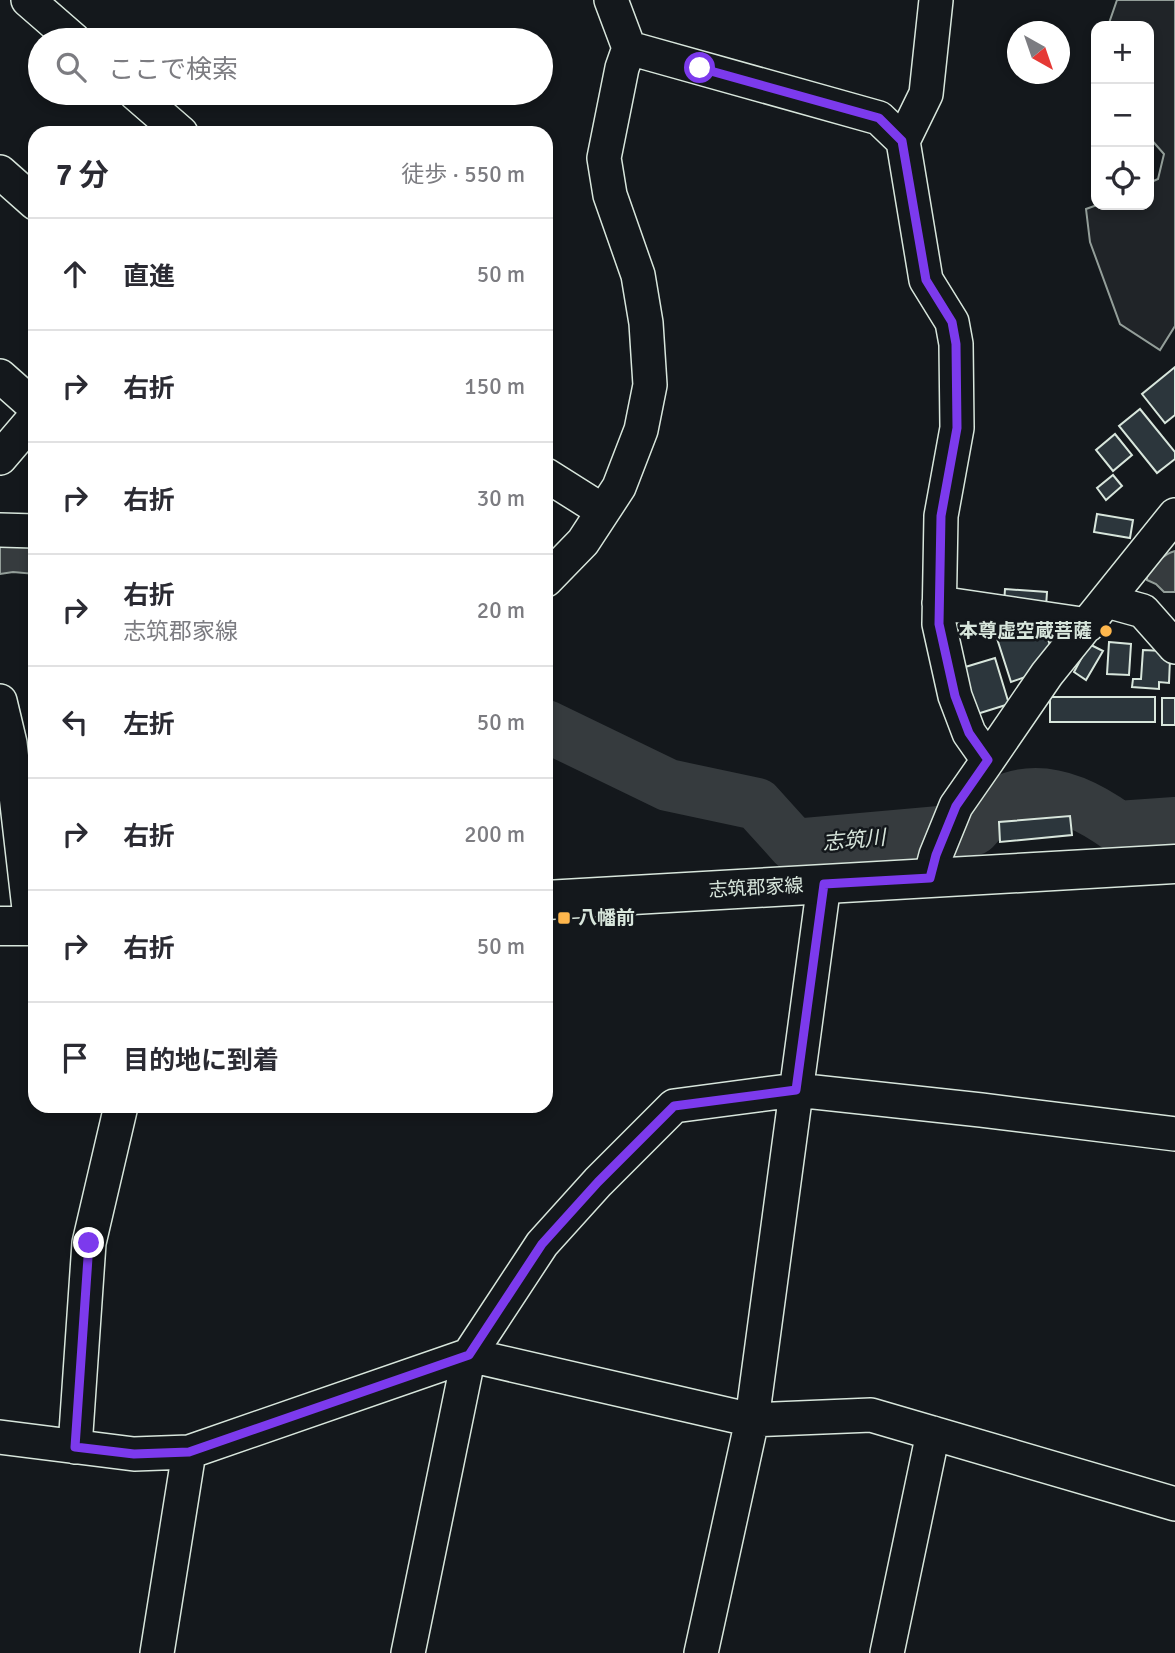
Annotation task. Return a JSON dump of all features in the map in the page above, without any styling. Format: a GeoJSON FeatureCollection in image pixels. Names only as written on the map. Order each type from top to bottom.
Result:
{"type":"FeatureCollection","features":[{"type":"Feature","properties":{"kind":"main road","name":"志筑郡家線"},"geometry":{"type":"LineString","coordinates":[[553,900],[824,884],[933,866],[1175,864]]}},
{"type":"Feature","properties":{"kind":"street"},"geometry":{"type":"LineString","coordinates":[[28,0],[60,28]]}},
{"type":"Feature","properties":{"kind":"street"},"geometry":{"type":"LineString","coordinates":[[553,573],[583,542],[619,487],[641,430],[650,386],[646,323],[638,275],[610,195],[604,158],[622,68],[629,48],[611,0]]}},
{"type":"Feature","properties":{"kind":"street"},"geometry":{"type":"LineString","coordinates":[[902,141],[926,94],[936,0]]}},
{"type":"Feature","properties":{"kind":"street"},"geometry":{"type":"LineString","coordinates":[[629,48],[879,118],[902,141],[926,280],[952,322],[956,344],[957,428],[941,516],[941,637],[955,696],[969,733],[988,760]]}},
{"type":"Feature","properties":{"kind":"street"},"geometry":{"type":"LineString","coordinates":[[149,105],[173,126]]}},
{"type":"Feature","properties":{"kind":"street"},"geometry":{"type":"LineString","coordinates":[[0,172],[28,197]]}},
{"type":"Feature","properties":{"kind":"street"},"geometry":{"type":"LineString","coordinates":[[0,376],[28,401]]}},
{"type":"Feature","properties":{"kind":"street"},"geometry":{"type":"LineString","coordinates":[[0,458],[28,425]]}},
{"type":"Feature","properties":{"kind":"street"},"geometry":{"type":"LineString","coordinates":[[553,479],[603,511]]}},
{"type":"Feature","properties":{"kind":"street"},"geometry":{"type":"LineString","coordinates":[[933,866],[956,806],[1047,674],[1175,514]]}},
{"type":"Feature","properties":{"kind":"street"},"geometry":{"type":"LineString","coordinates":[[0,530],[28,531]]}},
{"type":"Feature","properties":{"kind":"street"},"geometry":{"type":"LineString","coordinates":[[939,603],[1097,613],[1143,611],[1175,647]]}},
{"type":"Feature","properties":{"kind":"street"},"geometry":{"type":"LineString","coordinates":[[0,701],[10,743],[22,926]]}},
{"type":"Feature","properties":{"kind":"street"},"geometry":{"type":"LineString","coordinates":[[701,1653],[752,1420],[824,884]]}},
{"type":"Feature","properties":{"kind":"street"},"geometry":{"type":"LineString","coordinates":[[408,1653],[469,1355],[542,1244],[598,1182],[674,1106],[796,1090],[1175,1134]]}},
{"type":"Feature","properties":{"kind":"street"},"geometry":{"type":"LineString","coordinates":[[75,1447],[89,1243],[119,1113]]}},
{"type":"Feature","properties":{"kind":"street"},"geometry":{"type":"LineString","coordinates":[[0,1437],[134,1454],[189,1452],[469,1355],[752,1420],[871,1415],[1175,1504]]}},
{"type":"Feature","properties":{"kind":"street"},"geometry":{"type":"LineString","coordinates":[[887,1653],[933,1433]]}},
{"type":"Feature","properties":{"kind":"street"},"geometry":{"type":"LineString","coordinates":[[157,1653],[189,1452]]}},
{"type":"Feature","properties":{"kind":"shaded area"},"geometry":{"type":"Polygon","coordinates":[[[1117,0],[1175,0],[1175,326],[1160,350],[1120,324],[1090,242],[1086,209],[1154,210],[1154,181],[1158,179],[1164,154],[1154,143],[1154,21],[1110,21],[1117,0]]]}},
{"type":"Feature","properties":{"kind":"shaded area"},"geometry":{"type":"Polygon","coordinates":[[[28,545],[28,573],[0,574],[0,547],[28,545]]]}},
{"type":"Feature","properties":{"kind":"shaded area"},"geometry":{"type":"Polygon","coordinates":[[[1175,551],[1175,592],[1164,592],[1147,580],[1147,577],[1158,561],[1175,551]]]}},
{"type":"Feature","properties":{"kind":"building"},"geometry":{"type":"Polygon","coordinates":[[[1175,367],[1175,415],[1165,423],[1142,394],[1175,367]]]}},
{"type":"Feature","properties":{"kind":"building"},"geometry":{"type":"Polygon","coordinates":[[[1140,409],[1175,452],[1175,459],[1157,473],[1119,426],[1140,409]]]}},
{"type":"Feature","properties":{"kind":"building"},"geometry":{"type":"Polygon","coordinates":[[[1115,434],[1132,455],[1113,471],[1096,450],[1115,434]]]}},
{"type":"Feature","properties":{"kind":"building"},"geometry":{"type":"Polygon","coordinates":[[[1113,475],[1122,486],[1106,500],[1097,488],[1113,475]]]}},
{"type":"Feature","properties":{"kind":"building"},"geometry":{"type":"Polygon","coordinates":[[[1097,514],[1133,520],[1130,538],[1094,532],[1097,514]]]}},
{"type":"Feature","properties":{"kind":"building"},"geometry":{"type":"Polygon","coordinates":[[[1005,589],[1047,592],[1046,607],[1004,604],[1005,589]]]}},
{"type":"Feature","properties":{"kind":"building"},"geometry":{"type":"Polygon","coordinates":[[[992,623],[1044,628],[1051,648],[1031,675],[1011,682],[992,623]]]}},
{"type":"Feature","properties":{"kind":"building"},"geometry":{"type":"Polygon","coordinates":[[[1109,642],[1131,644],[1129,675],[1107,674],[1109,642]]]}},
{"type":"Feature","properties":{"kind":"building"},"geometry":{"type":"Polygon","coordinates":[[[1089,644],[1103,651],[1086,680],[1074,672],[1089,644]]]}},
{"type":"Feature","properties":{"kind":"building"},"geometry":{"type":"Polygon","coordinates":[[[1143,650],[1163,651],[1162,658],[1170,659],[1169,683],[1159,682],[1159,689],[1132,687],[1133,679],[1141,679],[1143,650]]]}},
{"type":"Feature","properties":{"kind":"building"},"geometry":{"type":"Polygon","coordinates":[[[995,658],[1009,704],[977,714],[962,668],[995,658]]]}},
{"type":"Feature","properties":{"kind":"building"},"geometry":{"type":"Polygon","coordinates":[[[1050,697],[1155,697],[1155,722],[1050,722],[1050,697]]]}},
{"type":"Feature","properties":{"kind":"building"},"geometry":{"type":"Polygon","coordinates":[[[1162,698],[1175,698],[1175,725],[1162,725],[1162,698]]]}},
{"type":"Feature","properties":{"kind":"building"},"geometry":{"type":"Polygon","coordinates":[[[1070,816],[1072,835],[1000,842],[999,822],[1070,816]]]}},
{"type":"Feature","properties":{"kind":"waterway","name":"志筑川"},"geometry":{"type":"LineString","coordinates":[[553,729],[668,785],[757,804],[794,845],[974,829],[1001,802],[1032,794],[1077,803],[1118,827],[1175,823]]}},
{"type":"Feature","properties":{"kind":"place","name":"本尊虚空蔵菩薩"},"geometry":{"type":"Point","coordinates":[1106,631]}},
{"type":"Feature","properties":{"kind":"place","name":"八幡前"},"geometry":{"type":"Point","coordinates":[564,918]}},
{"type":"Feature","properties":{"kind":"route"},"geometry":{"type":"LineString","coordinates":[[89,1243],[75,1447],[134,1454],[189,1452],[469,1355],[542,1244],[598,1182],[674,1106],[796,1090],[824,884],[930,878],[936,855],[956,806],[988,760],[969,733],[955,696],[939,624],[941,516],[957,428],[956,344],[952,322],[926,280],[902,141],[879,118],[700,68]]}}]}
